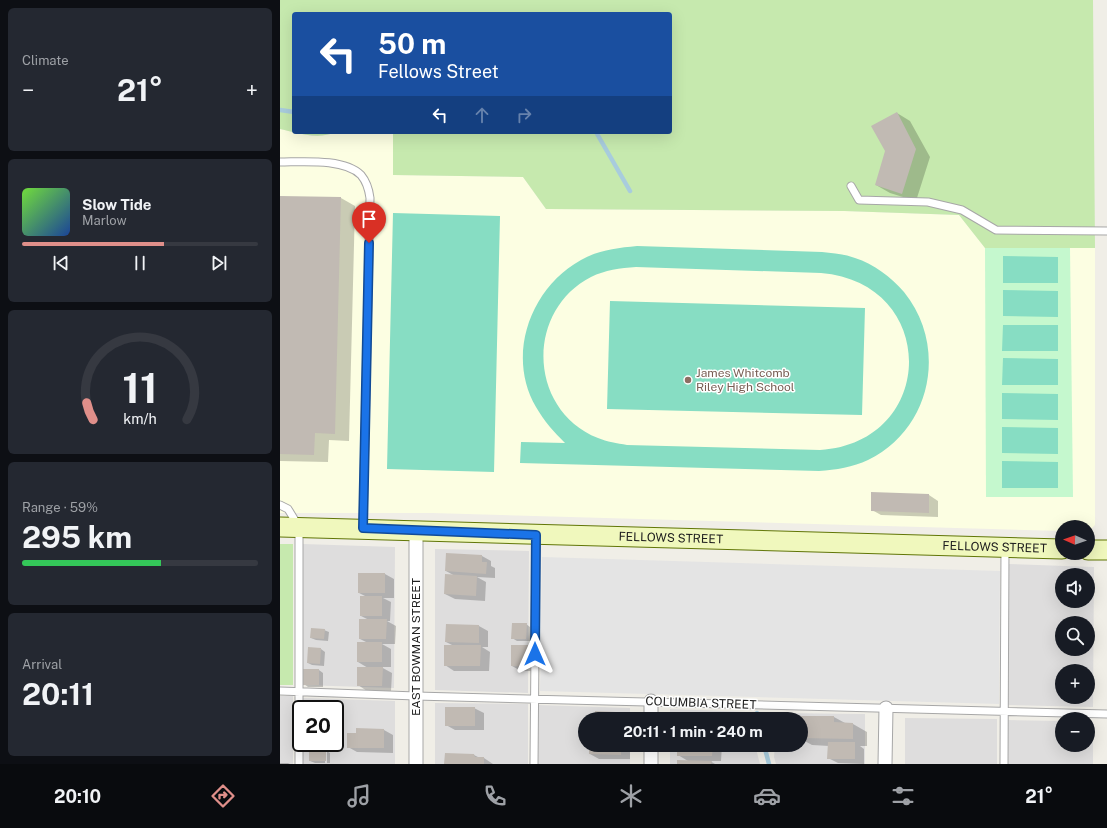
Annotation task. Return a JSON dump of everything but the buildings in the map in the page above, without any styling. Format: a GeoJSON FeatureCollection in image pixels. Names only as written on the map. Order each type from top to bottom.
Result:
{"type":"FeatureCollection","features":[{"type":"Feature","properties":{"kind":"street","name":"FELLOWS STREET"},"geometry":{"type":"LineString","coordinates":[[280,527],[363,528],[536,535],[1055,549]]}},
{"type":"Feature","properties":{"kind":"street","name":"EAST BOWMAN STREET"},"geometry":{"type":"LineString","coordinates":[[416,530],[416,764]]}},
{"type":"Feature","properties":{"kind":"street"},"geometry":{"type":"LineString","coordinates":[[1095,550],[1107,550]]}},
{"type":"Feature","properties":{"kind":"street"},"geometry":{"type":"LineString","coordinates":[[651,702],[651,712]]}},
{"type":"Feature","properties":{"kind":"street"},"geometry":{"type":"LineString","coordinates":[[885,764],[886,708]]}},
{"type":"Feature","properties":{"kind":"street"},"geometry":{"type":"LineString","coordinates":[[651,752],[651,764]]}},
{"type":"Feature","properties":{"kind":"lane"},"geometry":{"type":"LineString","coordinates":[[280,162],[337,164],[351,168],[361,175],[368,186],[370,198],[363,528]]}},
{"type":"Feature","properties":{"kind":"lane"},"geometry":{"type":"LineString","coordinates":[[851,186],[859,200],[928,202],[962,210],[996,230],[1107,231]]}},
{"type":"Feature","properties":{"kind":"lane"},"geometry":{"type":"LineString","coordinates":[[280,505],[288,509],[299,527],[299,764]]}},
{"type":"Feature","properties":{"kind":"lane"},"geometry":{"type":"LineString","coordinates":[[534,764],[536,535]]}},
{"type":"Feature","properties":{"kind":"lane"},"geometry":{"type":"LineString","coordinates":[[1004,764],[1005,548]]}},
{"type":"Feature","properties":{"kind":"lane","name":"COLUMBIA STREET"},"geometry":{"type":"LineString","coordinates":[[280,691],[416,696],[1107,714]]}},
{"type":"Feature","properties":{"kind":"shaded area","name":"James Whitcomb Riley High School"},"geometry":{"type":"Polygon","coordinates":[[[280,129],[292,132],[292,134],[312,136],[331,134],[393,134],[393,175],[523,177],[546,209],[844,211],[959,215],[985,248],[1095,248],[1095,520],[1055,520],[1055,531],[432,513],[280,513],[280,129]]]}},
{"type":"Feature","properties":{"kind":"shaded area"},"geometry":{"type":"Polygon","coordinates":[[[303,544],[395,547],[394,688],[302,685],[303,544]]]}},
{"type":"Feature","properties":{"kind":"shaded area"},"geometry":{"type":"Polygon","coordinates":[[[435,549],[529,551],[528,693],[435,690],[435,549]]]}},
{"type":"Feature","properties":{"kind":"shaded area"},"geometry":{"type":"Polygon","coordinates":[[[542,557],[1000,571],[999,704],[540,691],[542,557]]]}},
{"type":"Feature","properties":{"kind":"shaded area"},"geometry":{"type":"Polygon","coordinates":[[[1009,564],[1094,567],[1055,568],[1055,608],[1094,608],[1094,616],[1055,616],[1055,656],[1093,656],[1093,664],[1055,664],[1055,704],[1093,704],[1093,707],[1008,705],[1009,564]]]}},
{"type":"Feature","properties":{"kind":"shaded area"},"geometry":{"type":"Polygon","coordinates":[[[280,696],[293,696],[293,764],[280,764],[280,696]]]}},
{"type":"Feature","properties":{"kind":"shaded area"},"geometry":{"type":"Polygon","coordinates":[[[303,698],[395,701],[395,764],[302,764],[302,752],[344,752],[344,700],[303,700],[303,698]]]}},
{"type":"Feature","properties":{"kind":"shaded area"},"geometry":{"type":"Polygon","coordinates":[[[435,703],[528,704],[528,764],[435,764],[435,703]]]}},
{"type":"Feature","properties":{"kind":"shaded area"},"geometry":{"type":"Polygon","coordinates":[[[538,705],[630,708],[630,712],[578,712],[578,752],[630,752],[630,764],[537,764],[538,705]]]}},
{"type":"Feature","properties":{"kind":"shaded area"},"geometry":{"type":"Polygon","coordinates":[[[670,709],[746,712],[670,712],[670,709]]]}},
{"type":"Feature","properties":{"kind":"shaded area"},"geometry":{"type":"Polygon","coordinates":[[[808,713],[865,714],[865,764],[776,764],[774,752],[808,752],[808,713]]]}},
{"type":"Feature","properties":{"kind":"shaded area"},"geometry":{"type":"Polygon","coordinates":[[[905,718],[997,719],[997,764],[905,764],[905,718]]]}},
{"type":"Feature","properties":{"kind":"shaded area"},"geometry":{"type":"Polygon","coordinates":[[[1007,720],[1055,721],[1055,752],[1093,752],[1093,764],[1007,764],[1007,720]]]}},
{"type":"Feature","properties":{"kind":"shaded area"},"geometry":{"type":"Polygon","coordinates":[[[670,752],[757,752],[760,764],[670,764],[670,752]]]}},
{"type":"Feature","properties":{"kind":"green space"},"geometry":{"type":"Polygon","coordinates":[[[280,0],[1093,0],[1095,248],[985,248],[959,215],[844,211],[546,209],[523,177],[393,175],[393,134],[672,134],[672,12],[292,12],[292,132],[280,129],[280,0]]]}},
{"type":"Feature","properties":{"kind":"green space"},"geometry":{"type":"Polygon","coordinates":[[[301,134],[329,134],[322,135],[315,136],[301,134]]]}},
{"type":"Feature","properties":{"kind":"green space"},"geometry":{"type":"Polygon","coordinates":[[[393,213],[500,216],[494,472],[387,469],[393,213]]]}},
{"type":"Feature","properties":{"kind":"green space"},"geometry":{"type":"Polygon","coordinates":[[[637,246],[822,252],[851,257],[875,267],[894,281],[904,292],[918,313],[926,337],[929,361],[926,385],[919,407],[907,428],[890,446],[868,460],[850,466],[825,471],[520,463],[521,442],[565,443],[542,417],[527,387],[523,366],[524,345],[528,325],[536,305],[548,288],[563,272],[581,260],[601,252],[637,246]],[[636,267],[613,270],[591,277],[569,293],[554,313],[546,336],[544,360],[548,384],[558,406],[575,424],[598,438],[627,445],[820,450],[859,441],[886,421],[903,394],[909,363],[904,332],[888,304],[860,283],[821,273],[636,267]]]}},
{"type":"Feature","properties":{"kind":"green space"},"geometry":{"type":"Polygon","coordinates":[[[985,248],[1070,248],[1073,497],[986,497],[985,248]]]}},
{"type":"Feature","properties":{"kind":"green space"},"geometry":{"type":"Polygon","coordinates":[[[1003,256],[1058,257],[1058,283],[1003,283],[1003,256]]]}},
{"type":"Feature","properties":{"kind":"green space"},"geometry":{"type":"Polygon","coordinates":[[[1003,290],[1058,291],[1058,317],[1003,316],[1003,290]]]}},
{"type":"Feature","properties":{"kind":"green space"},"geometry":{"type":"Polygon","coordinates":[[[610,301],[865,308],[862,415],[607,409],[610,301]]]}},
{"type":"Feature","properties":{"kind":"green space"},"geometry":{"type":"Polygon","coordinates":[[[1003,325],[1058,325],[1058,351],[1002,351],[1003,325]]]}},
{"type":"Feature","properties":{"kind":"green space"},"geometry":{"type":"Polygon","coordinates":[[[1003,358],[1058,359],[1058,385],[1002,385],[1003,358]]]}},
{"type":"Feature","properties":{"kind":"green space"},"geometry":{"type":"Polygon","coordinates":[[[1002,393],[1058,394],[1058,420],[1002,419],[1002,393]]]}},
{"type":"Feature","properties":{"kind":"green space"},"geometry":{"type":"Polygon","coordinates":[[[1002,427],[1058,428],[1058,454],[1002,453],[1002,427]]]}},
{"type":"Feature","properties":{"kind":"green space"},"geometry":{"type":"Polygon","coordinates":[[[1002,461],[1058,462],[1058,488],[1002,488],[1002,461]]]}},
{"type":"Feature","properties":{"kind":"green space"},"geometry":{"type":"Polygon","coordinates":[[[280,544],[293,544],[293,685],[280,685],[280,544]]]}},
{"type":"Feature","properties":{"kind":"waterway"},"geometry":{"type":"LineString","coordinates":[[280,110],[292,112]]}},
{"type":"Feature","properties":{"kind":"waterway"},"geometry":{"type":"LineString","coordinates":[[597,134],[630,191]]}},
{"type":"Feature","properties":{"kind":"waterway"},"geometry":{"type":"LineString","coordinates":[[766,752],[769,764]]}},
{"type":"Feature","properties":{"kind":"place","name":"James Whitcomb Riley High School"},"geometry":{"type":"Point","coordinates":[688,380]}},
{"type":"Feature","properties":{"kind":"route"},"geometry":{"type":"LineString","coordinates":[[369,243],[363,528],[536,535],[535,654]]}}]}
